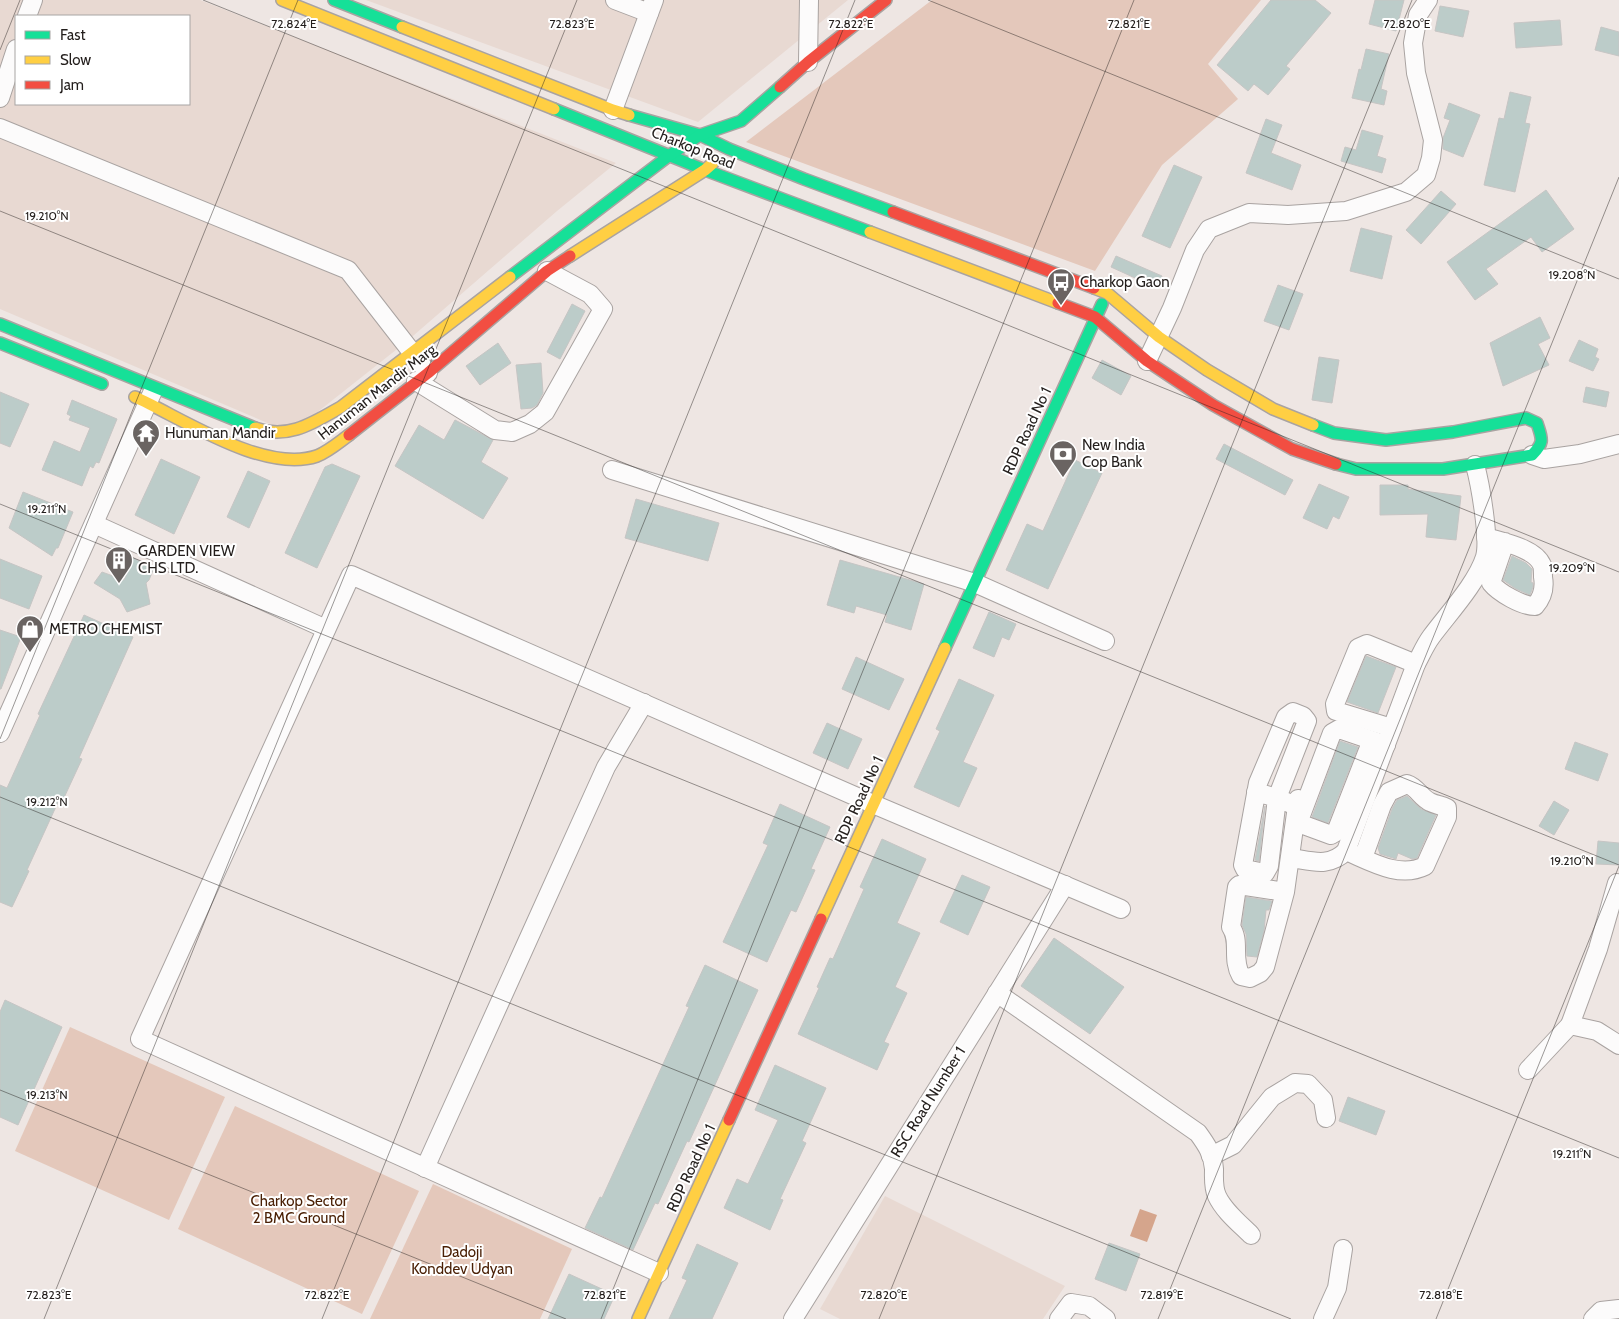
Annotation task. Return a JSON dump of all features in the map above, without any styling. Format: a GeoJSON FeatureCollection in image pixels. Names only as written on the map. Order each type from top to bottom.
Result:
{"type":"FeatureCollection","features":[{"type":"Feature","properties":{"kind":"street"},"geometry":{"type":"LineString","coordinates":[[27,15],[33,0]]}},
{"type":"Feature","properties":{"kind":"street","name":"Charkop Road"},"geometry":{"type":"LineString","coordinates":[[282,0],[705,170],[1095,317]]}},
{"type":"Feature","properties":{"kind":"street","name":"Charkop Road"},"geometry":{"type":"LineString","coordinates":[[334,0],[613,110],[700,135],[729,149],[1107,293],[1159,337],[1207,370],[1273,409],[1334,433],[1386,440],[1453,432],[1526,418],[1537,423],[1542,438],[1541,446],[1532,455]]}},
{"type":"Feature","properties":{"kind":"street"},"geometry":{"type":"LineString","coordinates":[[613,110],[651,7],[615,0]]}},
{"type":"Feature","properties":{"kind":"street"},"geometry":{"type":"LineString","coordinates":[[808,62],[809,0]]}},
{"type":"Feature","properties":{"kind":"street"},"geometry":{"type":"LineString","coordinates":[[0,324],[152,395],[268,433],[295,431],[341,407],[670,155],[700,135],[741,121],[808,62],[886,0]]}},
{"type":"Feature","properties":{"kind":"street"},"geometry":{"type":"LineString","coordinates":[[1146,361],[1159,337],[1195,250],[1209,229],[1249,214],[1288,215],[1346,211],[1406,192],[1426,175],[1431,158],[1433,140],[1416,73],[1412,43],[1418,15],[1428,0]]}},
{"type":"Feature","properties":{"kind":"street"},"geometry":{"type":"LineString","coordinates":[[0,98],[15,52]]}},
{"type":"Feature","properties":{"kind":"street"},"geometry":{"type":"LineString","coordinates":[[729,149],[741,121]]}},
{"type":"Feature","properties":{"kind":"street"},"geometry":{"type":"LineString","coordinates":[[0,128],[348,270],[412,352],[422,377],[495,430],[512,432],[530,424],[546,412],[603,309],[590,294],[547,271]]}},
{"type":"Feature","properties":{"kind":"street","name":"Hanuman Mandir Marg"},"geometry":{"type":"LineString","coordinates":[[0,343],[116,389],[152,395],[233,445],[265,455],[290,459],[313,457],[330,450],[422,377],[547,271],[705,170],[729,149]]}},
{"type":"Feature","properties":{"kind":"street","name":"RDP Road No 1"},"geometry":{"type":"LineString","coordinates":[[638,1319],[1107,293]]}},
{"type":"Feature","properties":{"kind":"street"},"geometry":{"type":"LineString","coordinates":[[1095,317],[1146,361],[1213,405],[1292,448],[1321,460],[1356,468],[1443,469],[1532,455],[1544,460],[1580,454],[1619,444]]}},
{"type":"Feature","properties":{"kind":"street"},"geometry":{"type":"LineString","coordinates":[[0,733],[152,395]]}},
{"type":"Feature","properties":{"kind":"street"},"geometry":{"type":"LineString","coordinates":[[1379,743],[1339,729],[1332,733],[1300,818],[1301,824],[1331,834],[1336,832],[1379,743],[1392,728],[1416,664],[1429,639],[1479,572],[1486,555],[1486,537],[1480,482],[1475,465]]}},
{"type":"Feature","properties":{"kind":"street"},"geometry":{"type":"LineString","coordinates":[[612,470],[975,583],[1105,641]]}},
{"type":"Feature","properties":{"kind":"street"},"geometry":{"type":"LineString","coordinates":[[94,524],[326,629]]}},
{"type":"Feature","properties":{"kind":"street"},"geometry":{"type":"LineString","coordinates":[[1486,537],[1505,542]]}},
{"type":"Feature","properties":{"kind":"street"},"geometry":{"type":"LineString","coordinates":[[659,1273],[140,1039],[351,575],[873,804],[1121,909]]}},
{"type":"Feature","properties":{"kind":"street"},"geometry":{"type":"LineString","coordinates":[[1392,728],[1336,711],[1335,704],[1358,648],[1367,644],[1416,664]]}},
{"type":"Feature","properties":{"kind":"street"},"geometry":{"type":"LineString","coordinates":[[425,1168],[606,767],[644,703]]}},
{"type":"Feature","properties":{"kind":"street"},"geometry":{"type":"LineString","coordinates":[[1292,712],[1302,716],[1307,721],[1277,798],[1269,866],[1265,873],[1245,869],[1243,865],[1258,783],[1286,717],[1292,712]]}},
{"type":"Feature","properties":{"kind":"street"},"geometry":{"type":"LineString","coordinates":[[1291,858],[1328,863],[1338,859],[1346,852],[1379,743]]}},
{"type":"Feature","properties":{"kind":"street"},"geometry":{"type":"LineString","coordinates":[[1346,852],[1400,872],[1417,870],[1424,866],[1447,817],[1446,808],[1440,804],[1429,802],[1413,786],[1407,784],[1389,792],[1382,805],[1363,858]]}},
{"type":"Feature","properties":{"kind":"street"},"geometry":{"type":"LineString","coordinates":[[1256,792],[1297,802],[1285,892],[1265,967],[1260,973],[1250,978],[1242,976],[1236,966],[1236,941],[1230,927],[1237,887],[1239,885],[1285,892]]}},
{"type":"Feature","properties":{"kind":"street"},"geometry":{"type":"LineString","coordinates":[[1528,1070],[1570,1024],[1598,949],[1617,883]]}},
{"type":"Feature","properties":{"kind":"street","name":"RSC Road Number 1"},"geometry":{"type":"LineString","coordinates":[[793,1319],[1064,885]]}},
{"type":"Feature","properties":{"kind":"street"},"geometry":{"type":"LineString","coordinates":[[997,993],[1198,1133],[1209,1148],[1214,1166],[1216,1195],[1223,1207],[1250,1235]]}},
{"type":"Feature","properties":{"kind":"street"},"geometry":{"type":"LineString","coordinates":[[1570,1024],[1597,1031],[1619,1045]]}},
{"type":"Feature","properties":{"kind":"street"},"geometry":{"type":"LineString","coordinates":[[1211,1156],[1233,1145],[1272,1097],[1295,1083],[1308,1084],[1323,1100],[1326,1118]]}},
{"type":"Feature","properties":{"kind":"street"},"geometry":{"type":"LineString","coordinates":[[1324,1319],[1337,1288],[1343,1249]]}},
{"type":"Feature","properties":{"kind":"street"},"geometry":{"type":"LineString","coordinates":[[1059,1319],[1071,1303],[1089,1306],[1106,1319]]}},
{"type":"Feature","properties":{"kind":"street"},"geometry":{"type":"LineString","coordinates":[[1593,1319],[1601,1311],[1619,1309]]}},
{"type":"Feature","properties":{"kind":"shaded area"},"geometry":{"type":"Polygon","coordinates":[[[0,0],[200,0],[616,163],[557,211],[406,342],[291,433],[0,309],[0,0]]]}},
{"type":"Feature","properties":{"kind":"shaded area"},"geometry":{"type":"Polygon","coordinates":[[[366,0],[848,0],[698,122],[366,0]]]}},
{"type":"Feature","properties":{"kind":"shaded area"},"geometry":{"type":"Polygon","coordinates":[[[885,1196],[1065,1286],[1043,1319],[840,1319],[820,1309],[885,1196]]]}},
{"type":"Feature","properties":{"kind":"shaded area"},"geometry":{"type":"Polygon","coordinates":[[[1140,1209],[1157,1215],[1147,1242],[1130,1236],[1140,1209]]]}},
{"type":"Feature","properties":{"kind":"green space"},"geometry":{"type":"Polygon","coordinates":[[[932,0],[1261,0],[1208,64],[1238,99],[1162,165],[1095,271],[746,142],[932,0]]]}},
{"type":"Feature","properties":{"kind":"green space"},"geometry":{"type":"Polygon","coordinates":[[[70,1027],[225,1097],[169,1220],[15,1151],[70,1027]]]}},
{"type":"Feature","properties":{"kind":"green space","name":"Charkop Sector 2 BMC Ground"},"geometry":{"type":"Polygon","coordinates":[[[235,1106],[419,1191],[362,1314],[178,1229],[235,1106]]]}},
{"type":"Feature","properties":{"kind":"green space","name":"Dadoji Konddev Udyan"},"geometry":{"type":"Polygon","coordinates":[[[433,1184],[572,1249],[540,1319],[370,1319],[433,1184]]]}},
{"type":"Feature","properties":{"kind":"building"},"geometry":{"type":"Polygon","coordinates":[[[1271,0],[1315,0],[1331,13],[1286,66],[1290,69],[1268,95],[1254,84],[1248,91],[1217,65],[1271,0]]]}},
{"type":"Feature","properties":{"kind":"building"},"geometry":{"type":"Polygon","coordinates":[[[1375,0],[1404,0],[1396,31],[1369,24],[1375,0]]]}},
{"type":"Feature","properties":{"kind":"building"},"geometry":{"type":"Polygon","coordinates":[[[1440,6],[1469,11],[1463,37],[1435,31],[1440,6]]]}},
{"type":"Feature","properties":{"kind":"building"},"geometry":{"type":"Polygon","coordinates":[[[1560,20],[1562,45],[1516,48],[1514,23],[1560,20]]]}},
{"type":"Feature","properties":{"kind":"building"},"geometry":{"type":"Polygon","coordinates":[[[1601,27],[1619,32],[1619,56],[1595,50],[1601,27]]]}},
{"type":"Feature","properties":{"kind":"building"},"geometry":{"type":"Polygon","coordinates":[[[1366,49],[1389,54],[1381,89],[1387,91],[1384,105],[1352,98],[1366,49]]]}},
{"type":"Feature","properties":{"kind":"building"},"geometry":{"type":"Polygon","coordinates":[[[1510,92],[1531,97],[1525,123],[1530,124],[1515,192],[1484,185],[1499,118],[1504,119],[1510,92]]]}},
{"type":"Feature","properties":{"kind":"building"},"geometry":{"type":"Polygon","coordinates":[[[1449,103],[1480,115],[1463,157],[1443,149],[1443,138],[1450,120],[1444,118],[1449,103]]]}},
{"type":"Feature","properties":{"kind":"building"},"geometry":{"type":"Polygon","coordinates":[[[1266,119],[1282,125],[1271,153],[1301,165],[1292,190],[1246,173],[1266,119]]]}},
{"type":"Feature","properties":{"kind":"building"},"geometry":{"type":"Polygon","coordinates":[[[1362,130],[1383,136],[1377,156],[1386,159],[1382,173],[1341,161],[1345,147],[1356,150],[1362,130]]]}},
{"type":"Feature","properties":{"kind":"building"},"geometry":{"type":"Polygon","coordinates":[[[1174,165],[1202,177],[1170,248],[1142,236],[1174,165]]]}},
{"type":"Feature","properties":{"kind":"building"},"geometry":{"type":"Polygon","coordinates":[[[1546,190],[1574,229],[1542,252],[1531,237],[1486,269],[1498,284],[1475,300],[1447,262],[1546,190]]]}},
{"type":"Feature","properties":{"kind":"building"},"geometry":{"type":"Polygon","coordinates":[[[1441,191],[1456,204],[1421,244],[1406,230],[1441,191]]]}},
{"type":"Feature","properties":{"kind":"building"},"geometry":{"type":"Polygon","coordinates":[[[1361,228],[1392,236],[1382,279],[1350,271],[1361,228]]]}},
{"type":"Feature","properties":{"kind":"building"},"geometry":{"type":"Polygon","coordinates":[[[1116,256],[1162,276],[1157,288],[1111,267],[1116,256]]]}},
{"type":"Feature","properties":{"kind":"building"},"geometry":{"type":"Polygon","coordinates":[[[1278,285],[1303,294],[1289,330],[1264,321],[1278,285]]]}},
{"type":"Feature","properties":{"kind":"building"},"geometry":{"type":"Polygon","coordinates":[[[572,304],[585,311],[560,359],[547,352],[572,304]]]}},
{"type":"Feature","properties":{"kind":"building"},"geometry":{"type":"Polygon","coordinates":[[[1540,317],[1550,338],[1538,344],[1549,365],[1503,386],[1490,343],[1540,317]]]}},
{"type":"Feature","properties":{"kind":"building"},"geometry":{"type":"Polygon","coordinates":[[[1579,340],[1598,349],[1595,357],[1599,359],[1593,371],[1569,361],[1579,340]]]}},
{"type":"Feature","properties":{"kind":"building"},"geometry":{"type":"Polygon","coordinates":[[[498,343],[511,363],[480,385],[466,366],[498,343]]]}},
{"type":"Feature","properties":{"kind":"building"},"geometry":{"type":"Polygon","coordinates":[[[1319,357],[1339,360],[1332,403],[1312,400],[1319,357]]]}},
{"type":"Feature","properties":{"kind":"building"},"geometry":{"type":"Polygon","coordinates":[[[1102,360],[1131,376],[1121,395],[1092,378],[1102,360]]]}},
{"type":"Feature","properties":{"kind":"building"},"geometry":{"type":"Polygon","coordinates":[[[541,363],[543,393],[537,405],[532,408],[521,409],[516,365],[541,363]]]}},
{"type":"Feature","properties":{"kind":"building"},"geometry":{"type":"Polygon","coordinates":[[[1586,387],[1609,392],[1606,407],[1583,402],[1586,387]]]}},
{"type":"Feature","properties":{"kind":"building"},"geometry":{"type":"Polygon","coordinates":[[[0,392],[29,404],[10,447],[0,443],[0,392]]]}},
{"type":"Feature","properties":{"kind":"building"},"geometry":{"type":"Polygon","coordinates":[[[72,400],[117,419],[99,463],[96,462],[93,468],[90,466],[82,486],[42,470],[54,441],[80,452],[90,428],[69,420],[71,416],[67,414],[72,400]]]}},
{"type":"Feature","properties":{"kind":"building"},"geometry":{"type":"Polygon","coordinates":[[[455,420],[493,440],[481,462],[508,478],[483,519],[395,466],[419,425],[444,440],[455,420]]]}},
{"type":"Feature","properties":{"kind":"building"},"geometry":{"type":"Polygon","coordinates":[[[1224,444],[1293,480],[1285,495],[1216,459],[1224,444]]]}},
{"type":"Feature","properties":{"kind":"building"},"geometry":{"type":"Polygon","coordinates":[[[161,459],[200,477],[174,534],[135,515],[161,459]]]}},
{"type":"Feature","properties":{"kind":"building"},"geometry":{"type":"Polygon","coordinates":[[[1075,460],[1102,473],[1048,589],[1006,570],[1027,524],[1043,531],[1075,460]]]}},
{"type":"Feature","properties":{"kind":"building"},"geometry":{"type":"Polygon","coordinates":[[[332,464],[360,476],[317,568],[285,553],[325,467],[332,464]]]}},
{"type":"Feature","properties":{"kind":"building"},"geometry":{"type":"Polygon","coordinates":[[[248,471],[270,481],[249,528],[227,517],[248,471]]]}},
{"type":"Feature","properties":{"kind":"building"},"geometry":{"type":"Polygon","coordinates":[[[1319,484],[1349,497],[1339,519],[1333,516],[1327,529],[1303,518],[1319,484]]]}},
{"type":"Feature","properties":{"kind":"building"},"geometry":{"type":"Polygon","coordinates":[[[1380,485],[1408,485],[1408,489],[1461,496],[1456,540],[1426,537],[1428,514],[1380,515],[1380,485]]]}},
{"type":"Feature","properties":{"kind":"building"},"geometry":{"type":"Polygon","coordinates":[[[23,492],[73,512],[58,548],[56,548],[52,556],[9,528],[23,492]]]}},
{"type":"Feature","properties":{"kind":"building"},"geometry":{"type":"Polygon","coordinates":[[[636,499],[719,523],[708,561],[625,538],[636,499]]]}},
{"type":"Feature","properties":{"kind":"building"},"geometry":{"type":"Polygon","coordinates":[[[1512,556],[1526,563],[1532,569],[1531,582],[1533,587],[1530,595],[1516,589],[1503,580],[1512,556]]]}},
{"type":"Feature","properties":{"kind":"building","name":"GARDEN VIEW CHS LTD."},"geometry":{"type":"Polygon","coordinates":[[[133,558],[154,568],[146,583],[150,604],[127,612],[120,599],[94,583],[102,572],[124,580],[133,558]]]}},
{"type":"Feature","properties":{"kind":"building"},"geometry":{"type":"Polygon","coordinates":[[[0,559],[42,576],[29,609],[0,598],[0,559]]]}},
{"type":"Feature","properties":{"kind":"building"},"geometry":{"type":"Polygon","coordinates":[[[840,560],[924,584],[911,630],[885,622],[887,615],[856,606],[854,613],[827,605],[840,560]]]}},
{"type":"Feature","properties":{"kind":"building"},"geometry":{"type":"Polygon","coordinates":[[[989,612],[1016,624],[1009,640],[1002,637],[994,657],[973,648],[989,612]]]}},
{"type":"Feature","properties":{"kind":"building"},"geometry":{"type":"Polygon","coordinates":[[[84,615],[133,637],[79,758],[82,759],[62,802],[59,800],[12,907],[0,902],[0,785],[7,788],[40,715],[38,714],[84,615]]]}},
{"type":"Feature","properties":{"kind":"building"},"geometry":{"type":"Polygon","coordinates":[[[0,630],[21,637],[1,689],[0,689],[0,630]]]}},
{"type":"Feature","properties":{"kind":"building"},"geometry":{"type":"Polygon","coordinates":[[[1366,656],[1396,667],[1378,713],[1347,702],[1366,656]]]}},
{"type":"Feature","properties":{"kind":"building"},"geometry":{"type":"Polygon","coordinates":[[[856,657],[904,679],[889,710],[842,689],[856,657]]]}},
{"type":"Feature","properties":{"kind":"building"},"geometry":{"type":"Polygon","coordinates":[[[959,679],[994,695],[963,762],[977,768],[959,807],[914,787],[940,731],[936,729],[959,679]]]}},
{"type":"Feature","properties":{"kind":"building"},"geometry":{"type":"Polygon","coordinates":[[[827,723],[862,739],[848,769],[813,753],[827,723]]]}},
{"type":"Feature","properties":{"kind":"building"},"geometry":{"type":"Polygon","coordinates":[[[1340,741],[1358,747],[1328,823],[1312,817],[1340,741]]]}},
{"type":"Feature","properties":{"kind":"building"},"geometry":{"type":"Polygon","coordinates":[[[1575,742],[1608,754],[1598,781],[1565,769],[1575,742]]]}},
{"type":"Feature","properties":{"kind":"building"},"geometry":{"type":"Polygon","coordinates":[[[1407,796],[1421,809],[1436,815],[1417,858],[1412,859],[1398,853],[1396,859],[1380,854],[1378,848],[1392,809],[1397,800],[1407,796]]]}},
{"type":"Feature","properties":{"kind":"building"},"geometry":{"type":"Polygon","coordinates":[[[1554,801],[1569,810],[1554,835],[1539,826],[1554,801]]]}},
{"type":"Feature","properties":{"kind":"building"},"geometry":{"type":"Polygon","coordinates":[[[780,804],[830,827],[811,869],[815,870],[796,912],[791,910],[767,962],[723,942],[768,845],[763,843],[780,804]]]}},
{"type":"Feature","properties":{"kind":"building"},"geometry":{"type":"Polygon","coordinates":[[[1265,806],[1259,861],[1255,860],[1265,806]]]}},
{"type":"Feature","properties":{"kind":"building"},"geometry":{"type":"Polygon","coordinates":[[[882,839],[926,859],[897,923],[920,933],[895,987],[907,993],[884,1042],[889,1044],[877,1070],[798,1034],[819,988],[817,987],[830,958],[833,959],[864,889],[860,887],[882,839]]]}},
{"type":"Feature","properties":{"kind":"building"},"geometry":{"type":"Polygon","coordinates":[[[1598,841],[1619,843],[1619,865],[1596,864],[1598,841]]]}},
{"type":"Feature","properties":{"kind":"building"},"geometry":{"type":"Polygon","coordinates":[[[962,875],[990,887],[968,935],[940,922],[962,875]]]}},
{"type":"Feature","properties":{"kind":"building"},"geometry":{"type":"Polygon","coordinates":[[[1246,897],[1272,901],[1269,910],[1266,910],[1264,931],[1257,957],[1247,956],[1246,934],[1242,925],[1246,897]]]}},
{"type":"Feature","properties":{"kind":"building"},"geometry":{"type":"Polygon","coordinates":[[[1054,938],[1124,987],[1090,1034],[1021,986],[1054,938]]]}},
{"type":"Feature","properties":{"kind":"building"},"geometry":{"type":"Polygon","coordinates":[[[705,965],[758,990],[689,1142],[687,1141],[658,1204],[655,1203],[633,1250],[585,1228],[600,1197],[602,1198],[689,1007],[686,1006],[705,965]]]}},
{"type":"Feature","properties":{"kind":"building"},"geometry":{"type":"Polygon","coordinates":[[[5,1000],[62,1027],[18,1125],[0,1117],[0,1012],[5,1000]]]}},
{"type":"Feature","properties":{"kind":"building"},"geometry":{"type":"Polygon","coordinates":[[[775,1065],[826,1088],[802,1141],[806,1143],[780,1199],[783,1200],[770,1230],[724,1208],[737,1179],[748,1184],[778,1120],[755,1110],[775,1065]]]}},
{"type":"Feature","properties":{"kind":"building"},"geometry":{"type":"Polygon","coordinates":[[[1348,1097],[1385,1111],[1376,1135],[1339,1121],[1348,1097]]]}},
{"type":"Feature","properties":{"kind":"building"},"geometry":{"type":"Polygon","coordinates":[[[1109,1243],[1140,1254],[1126,1291],[1095,1279],[1109,1243]]]}},
{"type":"Feature","properties":{"kind":"building"},"geometry":{"type":"Polygon","coordinates":[[[697,1244],[738,1263],[712,1319],[669,1319],[687,1280],[682,1278],[697,1244]]]}},
{"type":"Feature","properties":{"kind":"building"},"geometry":{"type":"Polygon","coordinates":[[[569,1274],[615,1295],[604,1319],[548,1319],[569,1274]]]}},
{"type":"Feature","properties":{"kind":"traffic: fast"},"geometry":{"type":"LineString","coordinates":[[334,0],[402,27]]}},
{"type":"Feature","properties":{"kind":"traffic: fast"},"geometry":{"type":"LineString","coordinates":[[510,277],[670,155],[700,135],[741,121],[780,87]]}},
{"type":"Feature","properties":{"kind":"traffic: fast"},"geometry":{"type":"LineString","coordinates":[[554,109],[705,170],[870,232]]}},
{"type":"Feature","properties":{"kind":"traffic: fast"},"geometry":{"type":"LineString","coordinates":[[629,115],[700,135],[729,149],[804,179],[893,212]]}},
{"type":"Feature","properties":{"kind":"traffic: fast"},"geometry":{"type":"LineString","coordinates":[[945,648],[1102,304]]}},
{"type":"Feature","properties":{"kind":"traffic: fast"},"geometry":{"type":"LineString","coordinates":[[0,324],[255,428]]}},
{"type":"Feature","properties":{"kind":"traffic: fast"},"geometry":{"type":"LineString","coordinates":[[0,343],[102,384]]}},
{"type":"Feature","properties":{"kind":"traffic: fast"},"geometry":{"type":"LineString","coordinates":[[1313,425],[1334,433],[1386,440],[1453,432],[1526,418],[1537,423],[1541,437],[1541,443],[1532,455],[1443,469],[1356,469],[1336,464]]}},
{"type":"Feature","properties":{"kind":"traffic: slow"},"geometry":{"type":"LineString","coordinates":[[282,0],[554,109]]}},
{"type":"Feature","properties":{"kind":"traffic: slow"},"geometry":{"type":"LineString","coordinates":[[402,27],[629,115]]}},
{"type":"Feature","properties":{"kind":"traffic: slow"},"geometry":{"type":"LineString","coordinates":[[570,256],[705,170],[713,163]]}},
{"type":"Feature","properties":{"kind":"traffic: slow"},"geometry":{"type":"LineString","coordinates":[[870,232],[1058,303]]}},
{"type":"Feature","properties":{"kind":"traffic: slow"},"geometry":{"type":"LineString","coordinates":[[255,428],[278,432],[289,431],[310,424],[341,407],[510,277]]}},
{"type":"Feature","properties":{"kind":"traffic: slow"},"geometry":{"type":"LineString","coordinates":[[1094,288],[1107,293],[1159,337],[1207,370],[1273,409],[1313,425]]}},
{"type":"Feature","properties":{"kind":"traffic: slow"},"geometry":{"type":"LineString","coordinates":[[135,397],[224,441],[249,451],[273,457],[296,459],[317,456],[349,435]]}},
{"type":"Feature","properties":{"kind":"traffic: slow"},"geometry":{"type":"LineString","coordinates":[[821,919],[945,648]]}},
{"type":"Feature","properties":{"kind":"traffic: slow"},"geometry":{"type":"LineString","coordinates":[[638,1319],[729,1120]]}},
{"type":"Feature","properties":{"kind":"traffic: jam"},"geometry":{"type":"LineString","coordinates":[[780,87],[808,62],[886,0]]}},
{"type":"Feature","properties":{"kind":"traffic: jam"},"geometry":{"type":"LineString","coordinates":[[893,212],[1094,288]]}},
{"type":"Feature","properties":{"kind":"traffic: jam"},"geometry":{"type":"LineString","coordinates":[[349,435],[428,373],[547,271],[570,256]]}},
{"type":"Feature","properties":{"kind":"traffic: jam"},"geometry":{"type":"LineString","coordinates":[[1058,303],[1095,317],[1147,361],[1213,405],[1292,449],[1336,464]]}},
{"type":"Feature","properties":{"kind":"traffic: jam"},"geometry":{"type":"LineString","coordinates":[[729,1120],[821,919]]}},
{"type":"Feature","properties":{"kind":"place","name":"Charkop Gaon"},"geometry":{"type":"Point","coordinates":[1061,306]}},
{"type":"Feature","properties":{"kind":"place","name":"Hunuman Mandir"},"geometry":{"type":"Point","coordinates":[146,457]}},
{"type":"Feature","properties":{"kind":"place","name":"New India Cop Bank"},"geometry":{"type":"Point","coordinates":[1063,478]}},
{"type":"Feature","properties":{"kind":"place","name":"GARDEN VIEW CHS LTD."},"geometry":{"type":"Point","coordinates":[119,584]}},
{"type":"Feature","properties":{"kind":"place","name":"METRO CHEMIST"},"geometry":{"type":"Point","coordinates":[30,653]}}]}
